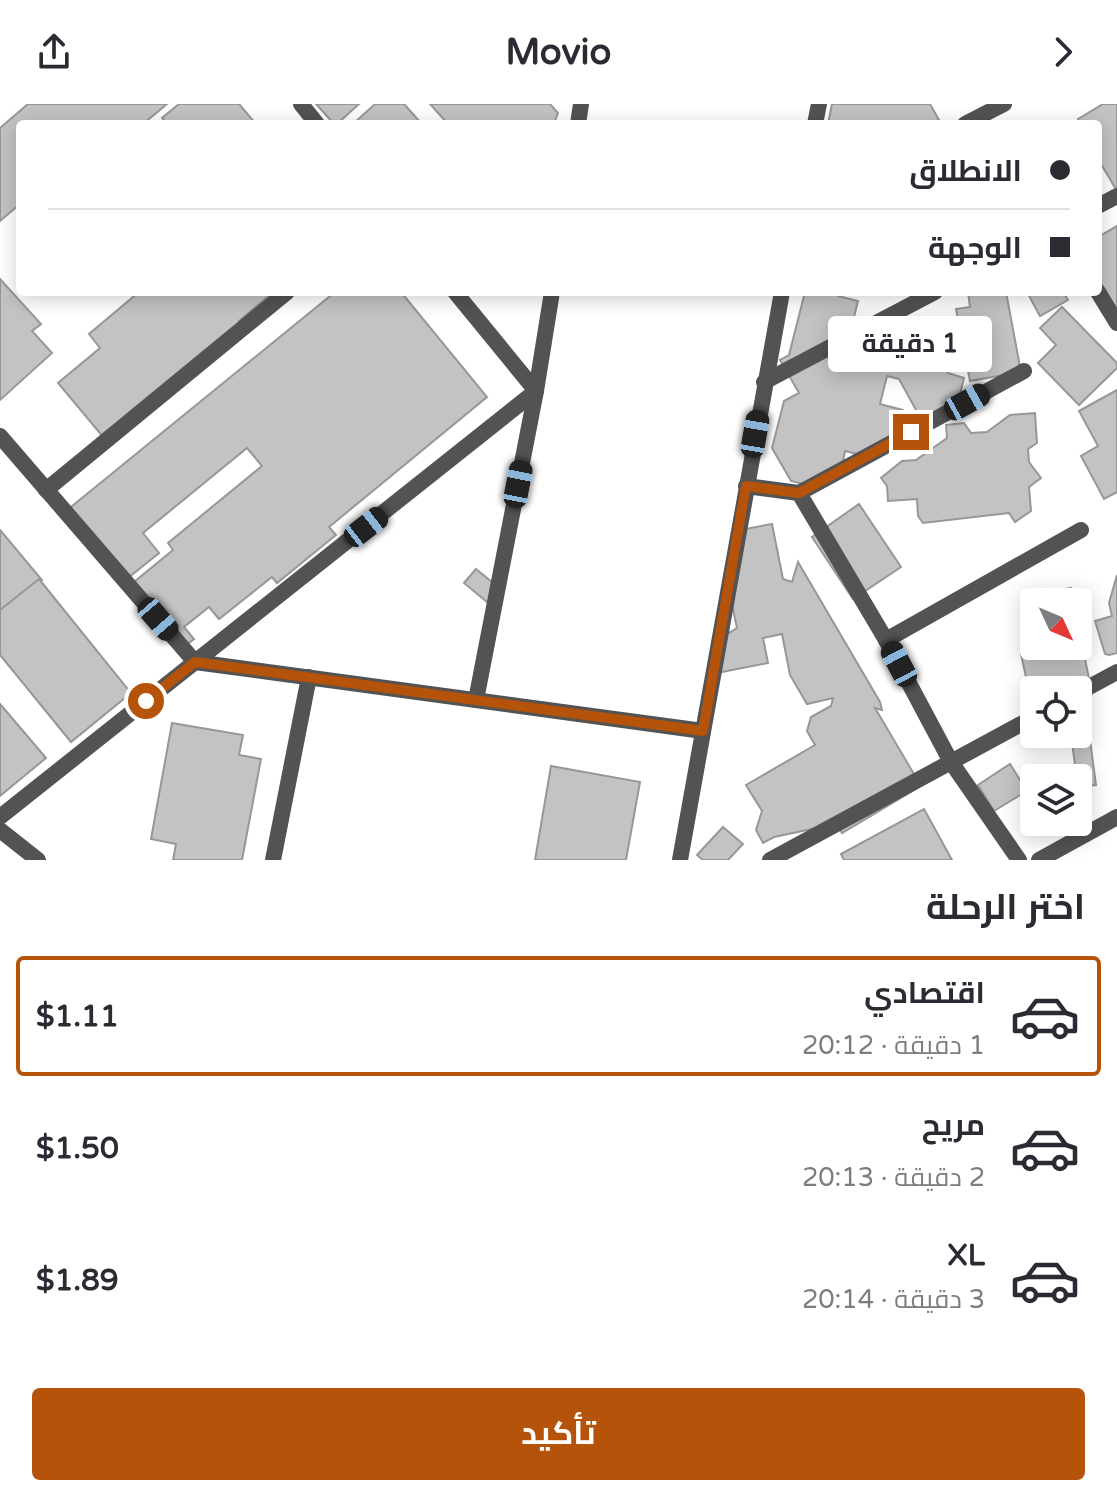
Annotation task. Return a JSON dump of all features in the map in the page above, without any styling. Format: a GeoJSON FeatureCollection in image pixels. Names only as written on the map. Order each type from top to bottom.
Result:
{"type":"FeatureCollection","features":[{"type":"Feature","properties":{"kind":"street"},"geometry":{"type":"LineString","coordinates":[[301,104],[314,120]]}},
{"type":"Feature","properties":{"kind":"street"},"geometry":{"type":"LineString","coordinates":[[974,120],[993,111]]}},
{"type":"Feature","properties":{"kind":"street"},"geometry":{"type":"LineString","coordinates":[[46,490],[282,296]]}},
{"type":"Feature","properties":{"kind":"street"},"geometry":{"type":"LineString","coordinates":[[458,296],[536,391]]}},
{"type":"Feature","properties":{"kind":"street"},"geometry":{"type":"LineString","coordinates":[[476,700],[551,296]]}},
{"type":"Feature","properties":{"kind":"street"},"geometry":{"type":"LineString","coordinates":[[680,860],[781,296]]}},
{"type":"Feature","properties":{"kind":"street"},"geometry":{"type":"LineString","coordinates":[[764,382],[927,296]]}},
{"type":"Feature","properties":{"kind":"street"},"geometry":{"type":"LineString","coordinates":[[1100,296],[1117,323]]}},
{"type":"Feature","properties":{"kind":"street"},"geometry":{"type":"LineString","coordinates":[[746,486],[799,493],[1024,371]]}},
{"type":"Feature","properties":{"kind":"street"},"geometry":{"type":"LineString","coordinates":[[0,817],[536,391]]}},
{"type":"Feature","properties":{"kind":"street"},"geometry":{"type":"LineString","coordinates":[[0,436],[195,662],[703,731]]}},
{"type":"Feature","properties":{"kind":"street"},"geometry":{"type":"LineString","coordinates":[[799,493],[886,640],[951,762],[1019,860]]}},
{"type":"Feature","properties":{"kind":"street"},"geometry":{"type":"LineString","coordinates":[[886,640],[1081,530]]}},
{"type":"Feature","properties":{"kind":"street"},"geometry":{"type":"LineString","coordinates":[[1092,685],[1117,672]]}},
{"type":"Feature","properties":{"kind":"street"},"geometry":{"type":"LineString","coordinates":[[273,860],[309,677]]}},
{"type":"Feature","properties":{"kind":"street"},"geometry":{"type":"LineString","coordinates":[[770,860],[1020,725]]}},
{"type":"Feature","properties":{"kind":"street"},"geometry":{"type":"LineString","coordinates":[[1039,860],[1117,817]]}},
{"type":"Feature","properties":{"kind":"street"},"geometry":{"type":"LineString","coordinates":[[0,830],[38,860]]}},
{"type":"Feature","properties":{"kind":"building"},"geometry":{"type":"Polygon","coordinates":[[[28,104],[167,104],[148,120],[16,120],[16,207],[0,221],[0,128],[28,104]]]}},
{"type":"Feature","properties":{"kind":"building"},"geometry":{"type":"Polygon","coordinates":[[[179,104],[239,104],[253,120],[164,120],[162,118],[179,104]]]}},
{"type":"Feature","properties":{"kind":"building"},"geometry":{"type":"Polygon","coordinates":[[[316,104],[359,104],[341,120],[330,120],[316,104]]]}},
{"type":"Feature","properties":{"kind":"building"},"geometry":{"type":"Polygon","coordinates":[[[375,104],[404,104],[418,120],[357,120],[375,104]]]}},
{"type":"Feature","properties":{"kind":"building"},"geometry":{"type":"Polygon","coordinates":[[[430,104],[550,104],[558,113],[555,120],[444,120],[430,104]]]}},
{"type":"Feature","properties":{"kind":"building"},"geometry":{"type":"Polygon","coordinates":[[[832,104],[930,104],[939,120],[829,120],[832,104]]]}},
{"type":"Feature","properties":{"kind":"building"},"geometry":{"type":"Polygon","coordinates":[[[1103,104],[1117,104],[1117,191],[1102,166],[1102,120],[1078,119],[1103,104]]]}},
{"type":"Feature","properties":{"kind":"building"},"geometry":{"type":"Polygon","coordinates":[[[1117,226],[1117,310],[1102,285],[1102,235],[1117,226]]]}},
{"type":"Feature","properties":{"kind":"building"},"geometry":{"type":"Polygon","coordinates":[[[0,279],[41,324],[32,331],[52,353],[0,400],[0,279]]]}},
{"type":"Feature","properties":{"kind":"building"},"geometry":{"type":"Polygon","coordinates":[[[134,296],[268,296],[239,321],[241,323],[104,438],[58,383],[100,348],[89,334],[134,296]]]}},
{"type":"Feature","properties":{"kind":"building"},"geometry":{"type":"Polygon","coordinates":[[[330,296],[404,296],[487,397],[329,527],[336,535],[277,583],[272,577],[219,619],[209,607],[184,627],[194,639],[180,650],[128,587],[173,550],[168,543],[262,466],[247,448],[143,533],[159,553],[123,582],[66,511],[330,296]]]}},
{"type":"Feature","properties":{"kind":"building"},"geometry":{"type":"Polygon","coordinates":[[[804,296],[838,296],[858,301],[849,337],[825,352],[836,371],[917,325],[948,373],[964,378],[956,410],[926,428],[899,379],[887,376],[880,404],[903,410],[896,441],[869,457],[845,451],[841,472],[814,487],[791,481],[772,448],[784,401],[799,393],[780,360],[789,355],[804,296]]]}},
{"type":"Feature","properties":{"kind":"building"},"geometry":{"type":"Polygon","coordinates":[[[969,296],[1007,296],[1021,372],[970,381],[956,309],[970,307],[969,296]]]}},
{"type":"Feature","properties":{"kind":"building"},"geometry":{"type":"Polygon","coordinates":[[[1029,296],[1066,296],[1068,300],[1040,316],[1029,296]]]}},
{"type":"Feature","properties":{"kind":"building"},"geometry":{"type":"Polygon","coordinates":[[[1062,307],[1117,363],[1117,368],[1079,405],[1038,363],[1056,345],[1040,328],[1062,307]]]}},
{"type":"Feature","properties":{"kind":"building"},"geometry":{"type":"Polygon","coordinates":[[[1117,390],[1117,492],[1104,499],[1081,456],[1098,446],[1079,411],[1117,390]]]}},
{"type":"Feature","properties":{"kind":"building"},"geometry":{"type":"Polygon","coordinates":[[[1035,413],[1037,443],[1028,449],[1029,462],[1041,478],[1029,487],[1031,511],[1015,522],[1009,513],[923,523],[918,516],[917,499],[888,501],[887,486],[881,478],[902,461],[916,460],[947,438],[946,425],[964,423],[971,433],[987,432],[1010,415],[1035,413]]]}},
{"type":"Feature","properties":{"kind":"building"},"geometry":{"type":"Polygon","coordinates":[[[859,504],[901,567],[853,599],[812,537],[859,504]]]}},
{"type":"Feature","properties":{"kind":"building"},"geometry":{"type":"Polygon","coordinates":[[[772,524],[783,579],[792,582],[798,562],[880,702],[882,710],[875,708],[921,786],[842,833],[834,819],[821,827],[774,837],[763,843],[756,830],[762,811],[746,785],[815,745],[807,731],[811,717],[831,706],[833,698],[807,704],[790,675],[782,634],[763,638],[768,663],[712,674],[724,636],[737,628],[728,586],[745,529],[772,524]]]}},
{"type":"Feature","properties":{"kind":"building"},"geometry":{"type":"Polygon","coordinates":[[[0,530],[42,580],[0,615],[0,530]]]}},
{"type":"Feature","properties":{"kind":"building"},"geometry":{"type":"Polygon","coordinates":[[[476,569],[498,587],[487,602],[464,583],[476,569]]]}},
{"type":"Feature","properties":{"kind":"building"},"geometry":{"type":"Polygon","coordinates":[[[1117,575],[1117,653],[1109,655],[1105,654],[1095,621],[1112,616],[1109,603],[1117,575]]]}},
{"type":"Feature","properties":{"kind":"building"},"geometry":{"type":"Polygon","coordinates":[[[39,579],[131,693],[71,742],[0,655],[0,610],[39,579]]]}},
{"type":"Feature","properties":{"kind":"building"},"geometry":{"type":"Polygon","coordinates":[[[1022,660],[1085,660],[1088,676],[1026,676],[1022,660]]]}},
{"type":"Feature","properties":{"kind":"building"},"geometry":{"type":"Polygon","coordinates":[[[0,704],[46,758],[0,796],[0,704]]]}},
{"type":"Feature","properties":{"kind":"building"},"geometry":{"type":"Polygon","coordinates":[[[172,723],[243,735],[239,755],[261,759],[242,860],[173,860],[176,844],[151,839],[172,723]]]}},
{"type":"Feature","properties":{"kind":"building"},"geometry":{"type":"Polygon","coordinates":[[[1073,748],[1091,748],[1096,785],[1092,785],[1092,764],[1075,764],[1073,748]]]}},
{"type":"Feature","properties":{"kind":"building"},"geometry":{"type":"Polygon","coordinates":[[[1010,764],[1020,780],[1020,795],[994,811],[978,785],[1010,764]]]}},
{"type":"Feature","properties":{"kind":"building"},"geometry":{"type":"Polygon","coordinates":[[[551,766],[640,782],[626,860],[535,860],[551,766]]]}},
{"type":"Feature","properties":{"kind":"building"},"geometry":{"type":"Polygon","coordinates":[[[924,809],[952,860],[844,860],[841,854],[924,809]]]}},
{"type":"Feature","properties":{"kind":"building"},"geometry":{"type":"Polygon","coordinates":[[[723,827],[743,844],[728,860],[703,860],[697,855],[723,827]]]}},
{"type":"Feature","properties":{"kind":"route"},"geometry":{"type":"LineString","coordinates":[[146,701],[195,662],[703,731],[746,486],[799,493],[911,432]]}}]}
